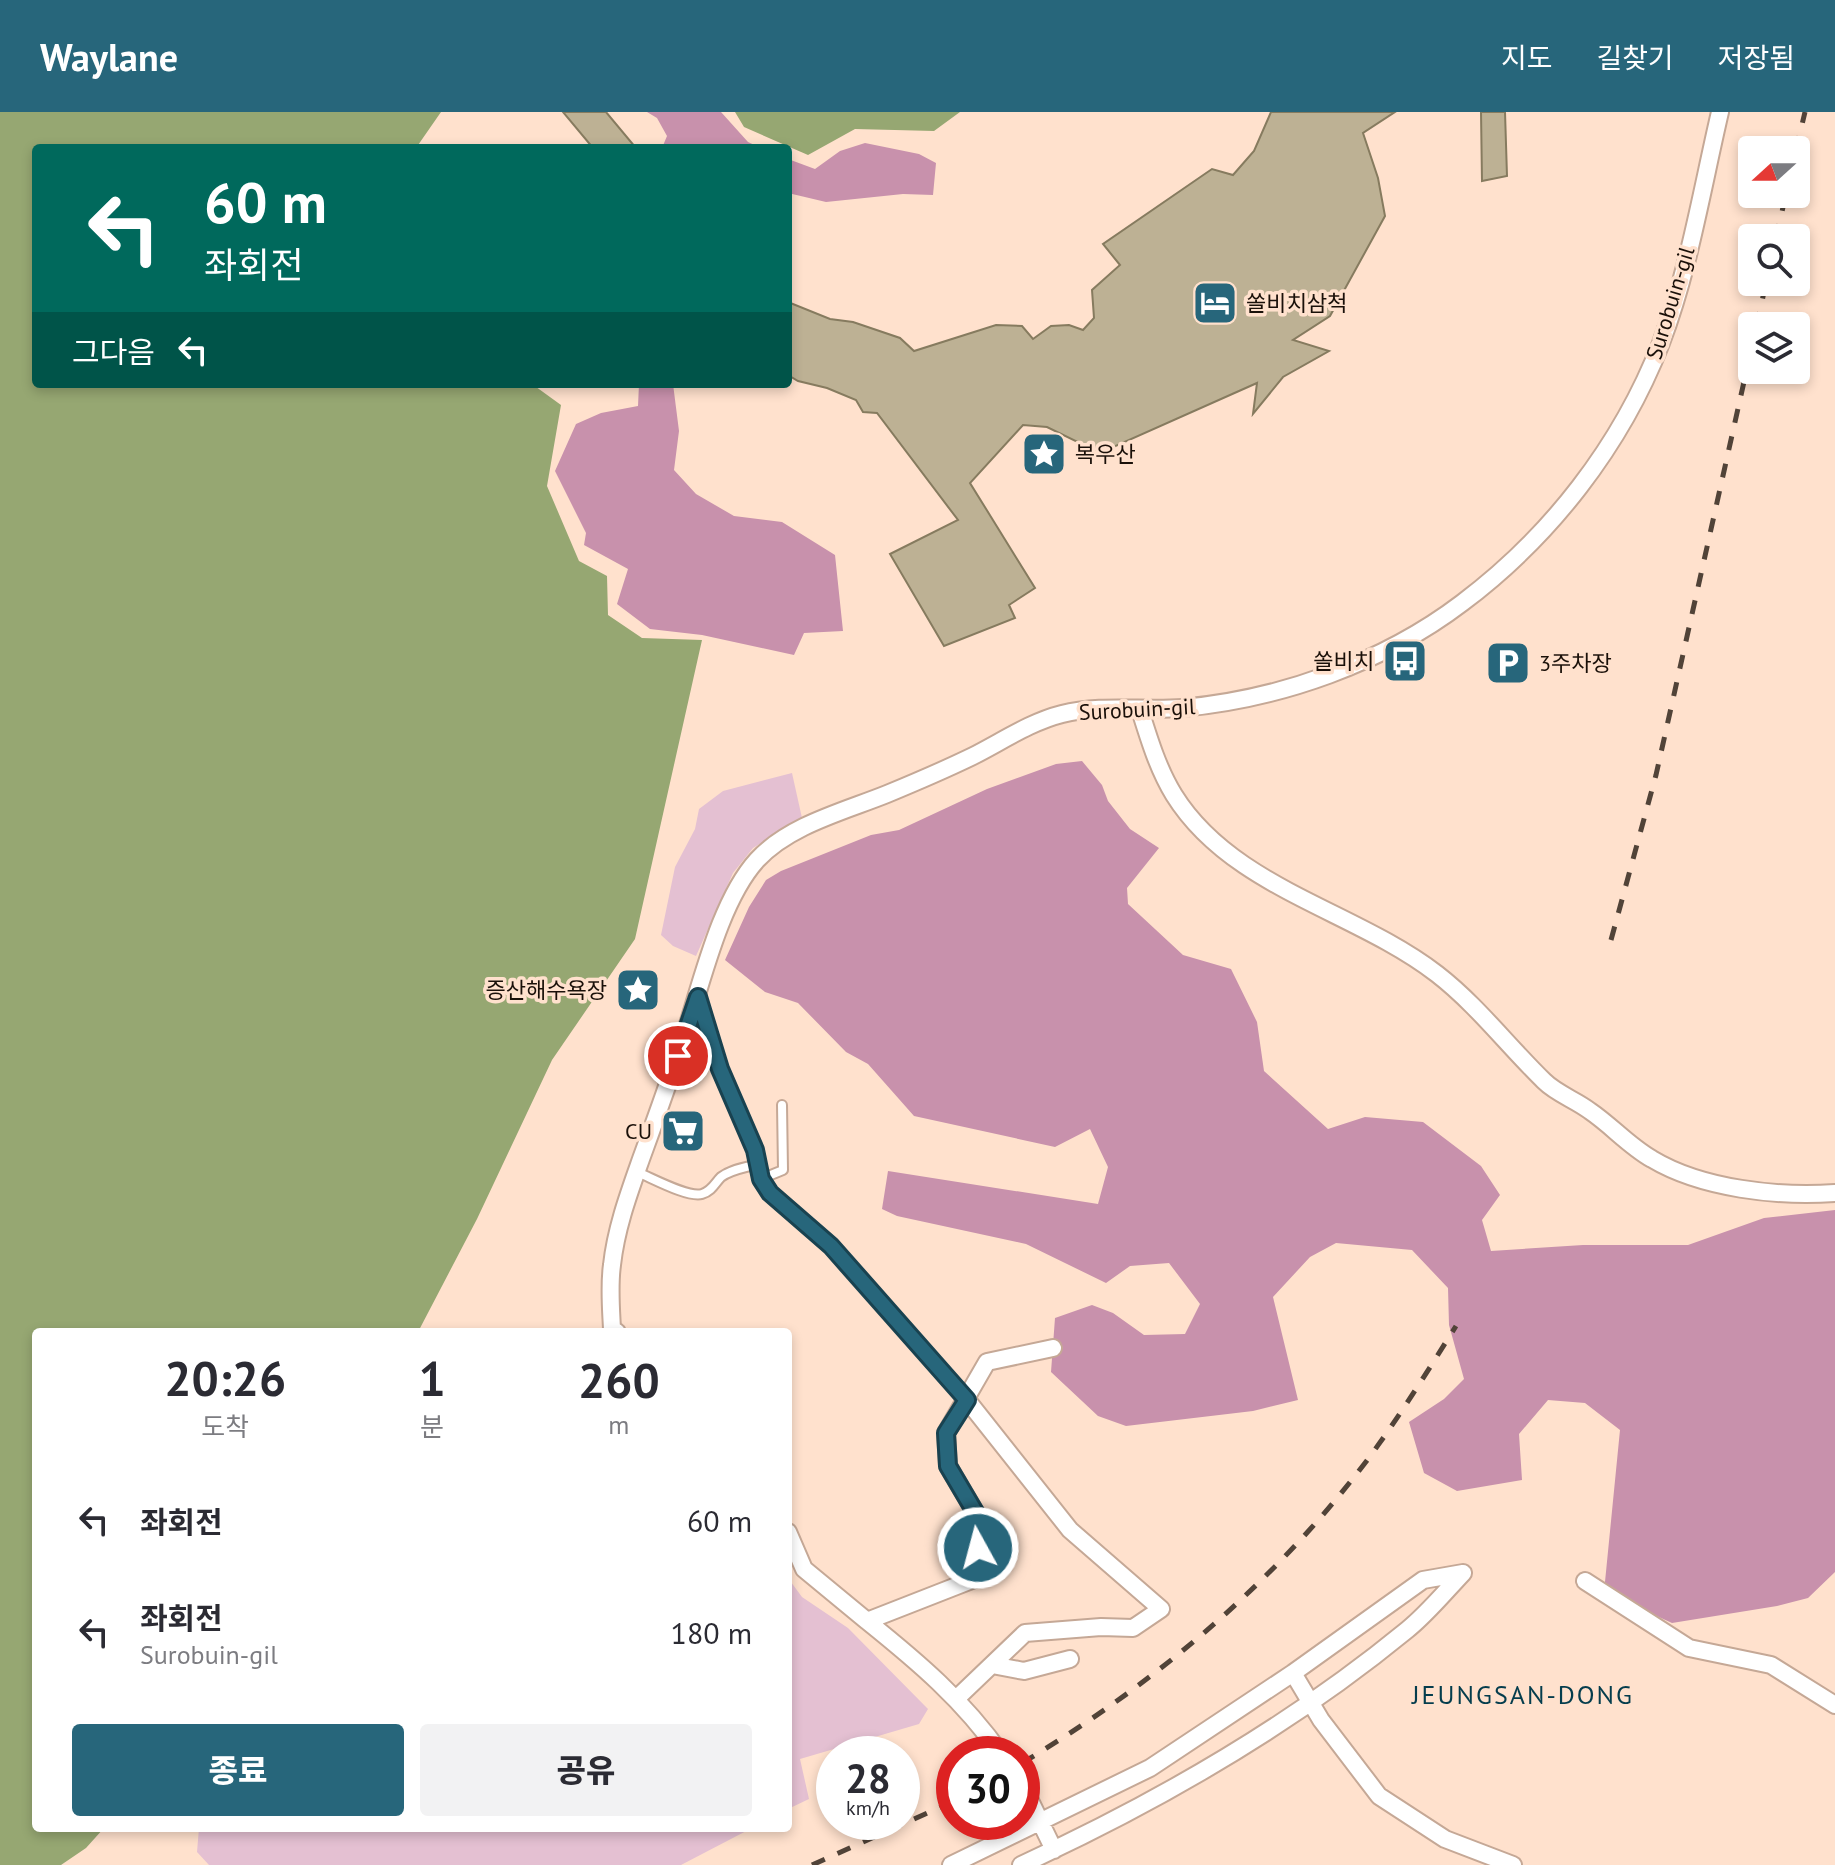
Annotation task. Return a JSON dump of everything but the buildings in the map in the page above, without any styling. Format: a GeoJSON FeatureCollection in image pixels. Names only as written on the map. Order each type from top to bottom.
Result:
{"type":"FeatureCollection","features":[{"type":"Feature","properties":{"kind":"street","name":"Surobuin-gil"},"geometry":{"type":"LineString","coordinates":[[612,1328],[612,1265],[623,1211],[717,934],[757,860],[774,845],[815,823],[933,775],[1044,720],[1083,710],[1184,708],[1252,697],[1313,680],[1368,657],[1430,625],[1460,605],[1536,537],[1566,504],[1609,446],[1660,346],[1683,269],[1720,112]]}},
{"type":"Feature","properties":{"kind":"street"},"geometry":{"type":"LineString","coordinates":[[1140,710],[1173,794],[1205,832],[1259,874],[1374,934],[1438,975],[1547,1084],[1588,1109],[1631,1145],[1673,1170],[1703,1179],[1796,1196],[1835,1193]]}},
{"type":"Feature","properties":{"kind":"street"},"geometry":{"type":"LineString","coordinates":[[867,1621],[977,1578],[978,1517],[948,1466],[946,1433],[987,1362],[1053,1348]]}},
{"type":"Feature","properties":{"kind":"street"},"geometry":{"type":"LineString","coordinates":[[956,1699],[1025,1633],[1101,1627],[1133,1628],[1161,1609],[1070,1530],[967,1400]]}},
{"type":"Feature","properties":{"kind":"street"},"geometry":{"type":"LineString","coordinates":[[792,1541],[804,1569],[932,1674],[989,1736]]}},
{"type":"Feature","properties":{"kind":"street"},"geometry":{"type":"LineString","coordinates":[[1021,1865],[1054,1850],[1120,1817],[1254,1740],[1311,1703],[1409,1628],[1463,1573],[1423,1580],[1293,1673],[1150,1768],[1040,1821],[1054,1850]]}},
{"type":"Feature","properties":{"kind":"street"},"geometry":{"type":"LineString","coordinates":[[1585,1581],[1689,1648],[1771,1665],[1835,1705]]}},
{"type":"Feature","properties":{"kind":"street"},"geometry":{"type":"LineString","coordinates":[[992,1665],[1024,1671],[1070,1659]]}},
{"type":"Feature","properties":{"kind":"street"},"geometry":{"type":"LineString","coordinates":[[1293,1673],[1321,1720],[1379,1796],[1445,1839],[1513,1865]]}},
{"type":"Feature","properties":{"kind":"street"},"geometry":{"type":"LineString","coordinates":[[951,1865],[1002,1840]]}},
{"type":"Feature","properties":{"kind":"lane"},"geometry":{"type":"LineString","coordinates":[[698,997],[720,1069],[755,1150],[761,1179],[784,1208],[831,1246],[967,1400]]}},
{"type":"Feature","properties":{"kind":"lane"},"geometry":{"type":"LineString","coordinates":[[761,1179],[783,1170],[782,1105]]}},
{"type":"Feature","properties":{"kind":"lane"},"geometry":{"type":"LineString","coordinates":[[637,1172],[699,1195],[710,1190],[730,1172],[757,1164]]}},
{"type":"Feature","properties":{"kind":"shaded area"},"geometry":{"type":"Polygon","coordinates":[[[0,112],[441,112],[419,144],[32,144],[32,388],[538,388],[561,405],[547,486],[579,561],[607,576],[608,615],[642,638],[702,640],[635,939],[552,1060],[477,1219],[420,1328],[32,1328],[32,1832],[100,1832],[86,1848],[61,1865],[0,1865],[0,112]]]}},
{"type":"Feature","properties":{"kind":"shaded area"},"geometry":{"type":"Polygon","coordinates":[[[647,112],[721,112],[752,144],[664,144],[667,136],[657,118],[647,112]]]}},
{"type":"Feature","properties":{"kind":"shaded area"},"geometry":{"type":"Polygon","coordinates":[[[735,112],[960,112],[934,131],[855,129],[808,155],[792,148],[792,144],[783,144],[744,127],[735,112]]]}},
{"type":"Feature","properties":{"kind":"shaded area"},"geometry":{"type":"Polygon","coordinates":[[[865,143],[919,154],[936,163],[933,195],[903,194],[826,202],[792,194],[792,160],[815,169],[840,151],[865,143]]]}},
{"type":"Feature","properties":{"kind":"shaded area"},"geometry":{"type":"Polygon","coordinates":[[[639,388],[674,388],[679,431],[674,470],[696,494],[734,516],[782,522],[835,555],[843,631],[804,633],[794,655],[702,635],[650,629],[617,604],[628,569],[584,545],[586,533],[555,471],[576,424],[601,413],[638,406],[639,388]]]}},
{"type":"Feature","properties":{"kind":"shaded area"},"geometry":{"type":"Polygon","coordinates":[[[1082,761],[1102,785],[1108,801],[1130,829],[1159,848],[1127,888],[1128,904],[1183,955],[1231,969],[1257,1022],[1264,1071],[1328,1129],[1365,1117],[1423,1122],[1481,1166],[1500,1195],[1482,1220],[1491,1251],[1583,1245],[1688,1245],[1764,1218],[1835,1210],[1835,1572],[1808,1598],[1672,1623],[1604,1592],[1620,1430],[1585,1403],[1548,1400],[1519,1434],[1522,1480],[1457,1491],[1424,1473],[1409,1422],[1444,1399],[1464,1379],[1449,1325],[1448,1288],[1412,1250],[1336,1243],[1310,1257],[1273,1297],[1298,1400],[1253,1411],[1126,1426],[1098,1416],[1051,1372],[1055,1318],[1092,1305],[1113,1313],[1144,1335],[1185,1334],[1200,1304],[1169,1263],[1130,1266],[1106,1283],[1026,1244],[897,1216],[882,1209],[888,1171],[1098,1204],[1108,1167],[1090,1129],[1055,1147],[914,1116],[868,1064],[846,1052],[798,1003],[765,992],[725,960],[749,907],[766,880],[781,871],[871,835],[899,830],[987,789],[1056,764],[1082,761]]]}},
{"type":"Feature","properties":{"kind":"shaded area"},"geometry":{"type":"Polygon","coordinates":[[[792,773],[802,818],[753,848],[733,873],[696,956],[673,946],[661,935],[675,867],[695,829],[699,809],[723,791],[792,773]]]}},
{"type":"Feature","properties":{"kind":"shaded area"},"geometry":{"type":"Polygon","coordinates":[[[792,1583],[802,1597],[848,1628],[928,1709],[919,1724],[878,1736],[816,1736],[816,1754],[800,1759],[809,1799],[792,1807],[792,1583]]]}},
{"type":"Feature","properties":{"kind":"shaded area"},"geometry":{"type":"Polygon","coordinates":[[[199,1832],[744,1832],[681,1865],[209,1865],[197,1852],[199,1832]]]}},
{"type":"Feature","properties":{"kind":"railway"},"geometry":{"type":"LineString","coordinates":[[1799,136],[1805,112]]}},
{"type":"Feature","properties":{"kind":"railway"},"geometry":{"type":"LineString","coordinates":[[1779,224],[1783,208]]}},
{"type":"Feature","properties":{"kind":"railway"},"geometry":{"type":"LineString","coordinates":[[1760,312],[1763,296]]}},
{"type":"Feature","properties":{"kind":"railway"},"geometry":{"type":"LineString","coordinates":[[1611,940],[1656,775],[1743,384]]}},
{"type":"Feature","properties":{"kind":"railway"},"geometry":{"type":"LineString","coordinates":[[1040,1752],[1164,1666],[1208,1630],[1291,1550],[1365,1463],[1456,1326]]}},
{"type":"Feature","properties":{"kind":"railway"},"geometry":{"type":"LineString","coordinates":[[812,1865],[936,1809]]}},
{"type":"Feature","properties":{"kind":"place","name":"쏠비치삼척"},"geometry":{"type":"Point","coordinates":[1215,303]}},
{"type":"Feature","properties":{"kind":"place","name":"복우산"},"geometry":{"type":"Point","coordinates":[1044,454]}},
{"type":"Feature","properties":{"kind":"place","name":"쏠비치"},"geometry":{"type":"Point","coordinates":[1405,661]}},
{"type":"Feature","properties":{"kind":"place","name":"3주차장"},"geometry":{"type":"Point","coordinates":[1508,663]}},
{"type":"Feature","properties":{"kind":"place","name":"증산해수욕장"},"geometry":{"type":"Point","coordinates":[638,990]}},
{"type":"Feature","properties":{"kind":"place","name":"CU"},"geometry":{"type":"Point","coordinates":[683,1131]}},
{"type":"Feature","properties":{"kind":"district","name":"JEUNGSAN-DONG"},"geometry":{"type":"Point","coordinates":[1523,1694]}},
{"type":"Feature","properties":{"kind":"route"},"geometry":{"type":"LineString","coordinates":[[678,1056],[698,997],[720,1069],[755,1150],[761,1179],[770,1193],[831,1246],[967,1400],[946,1433],[948,1466],[978,1517],[978,1548]]}}]}
